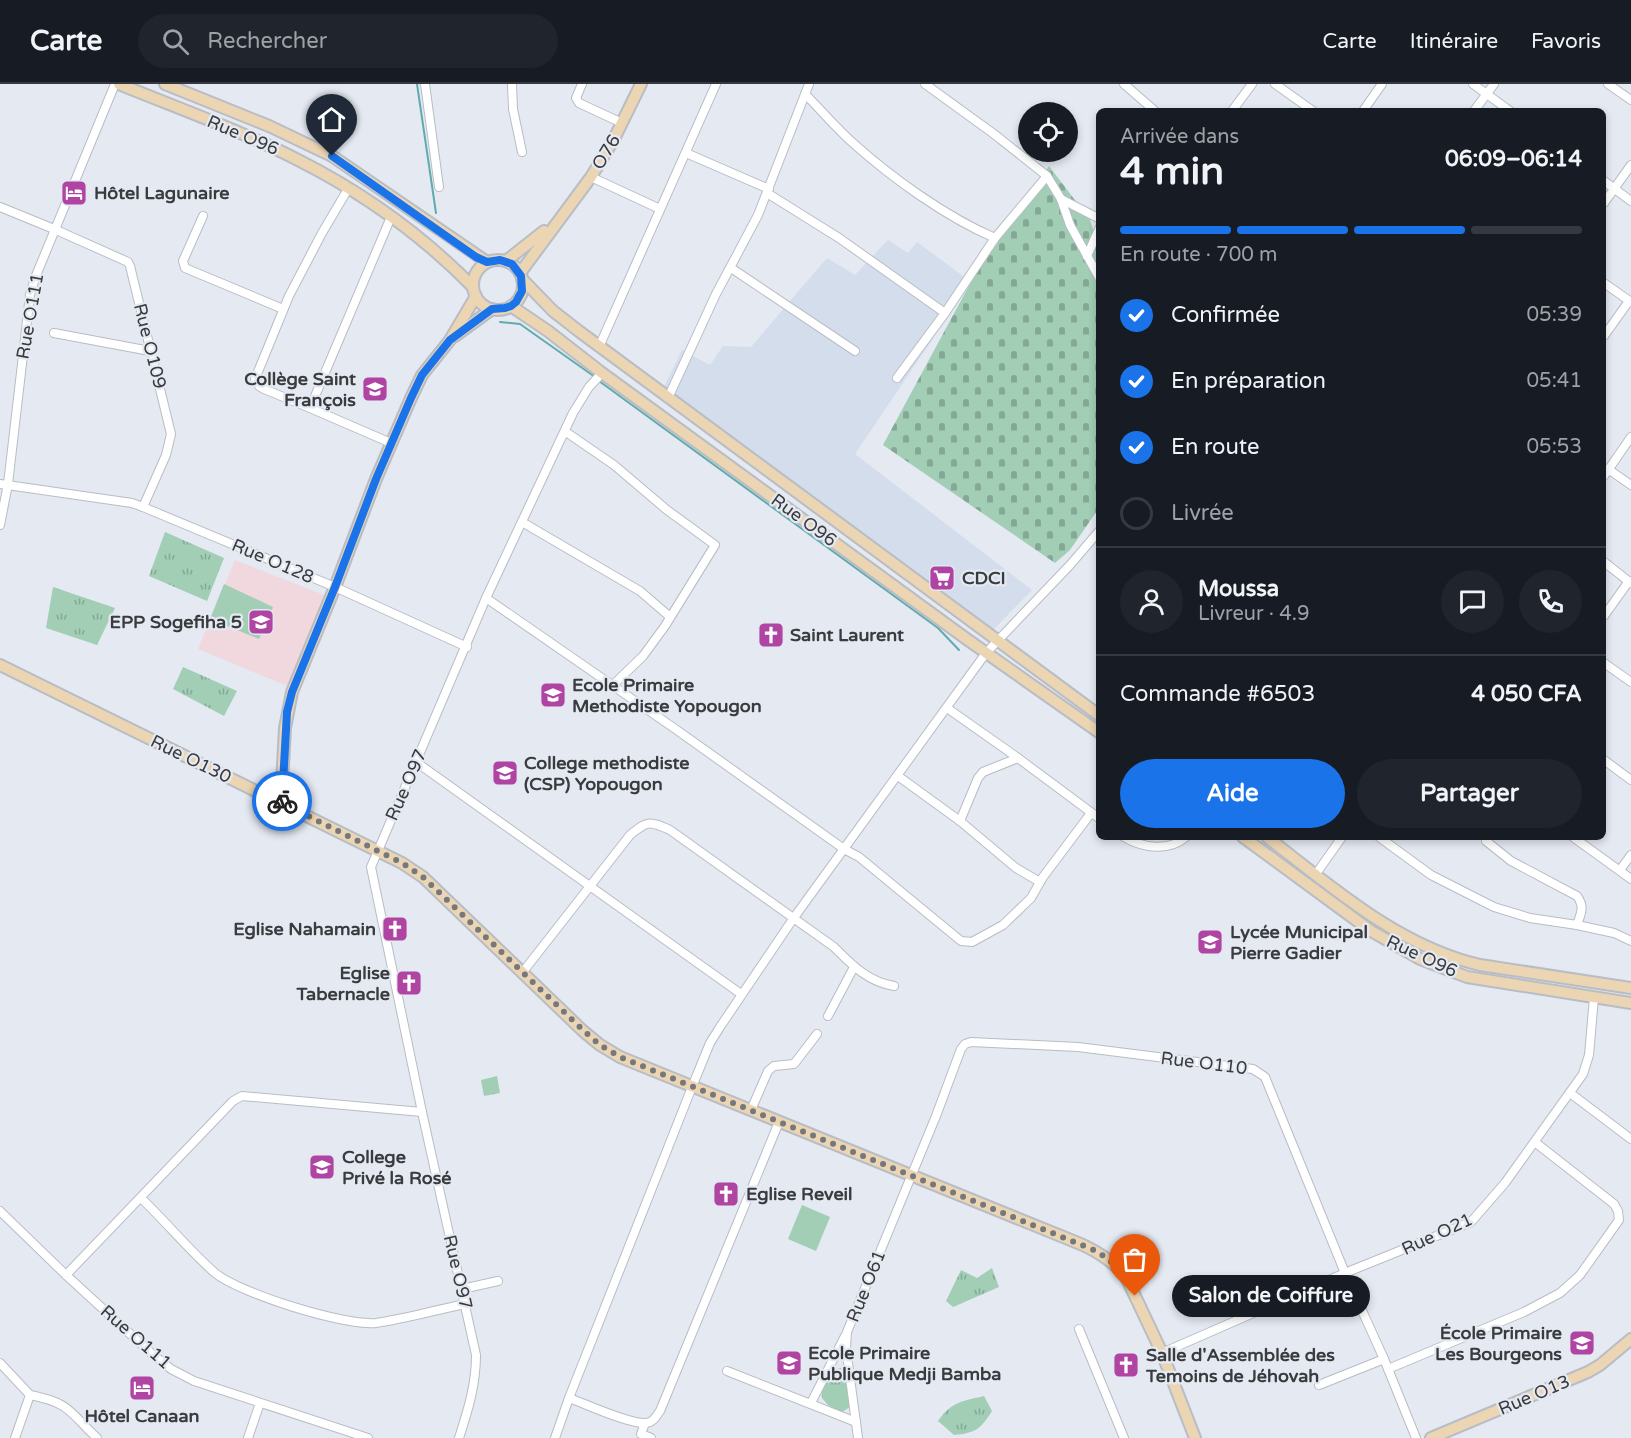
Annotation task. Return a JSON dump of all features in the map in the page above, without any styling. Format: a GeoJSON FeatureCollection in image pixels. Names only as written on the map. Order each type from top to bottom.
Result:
{"type":"FeatureCollection","features":[{"type":"Feature","properties":{"kind":"main road","name":"Rue O96"},"geometry":{"type":"LineString","coordinates":[[117,84],[256,140],[299,160],[391,217],[448,262],[474,291]]}},
{"type":"Feature","properties":{"kind":"main road","name":"Rue O96"},"geometry":{"type":"LineString","coordinates":[[165,84],[269,126],[332,156],[487,262]]}},
{"type":"Feature","properties":{"kind":"main road","name":"O76"},"geometry":{"type":"LineString","coordinates":[[562,215],[591,177],[641,84]]}},
{"type":"Feature","properties":{"kind":"main road"},"geometry":{"type":"LineString","coordinates":[[506,261],[530,244],[562,215]]}},
{"type":"Feature","properties":{"kind":"main road"},"geometry":{"type":"LineString","coordinates":[[521,276],[562,215]]}},
{"type":"Feature","properties":{"kind":"main road"},"geometry":{"type":"LineString","coordinates":[[282,803],[287,712],[292,692],[391,443],[422,375],[450,340],[474,291],[475,275],[487,262],[493,260],[506,261],[516,268],[521,276],[522,291],[516,302],[505,308],[492,309],[482,304],[474,291]]}},
{"type":"Feature","properties":{"kind":"main road","name":"Rue O96"},"geometry":{"type":"LineString","coordinates":[[521,276],[553,311],[599,347],[1096,713]]}},
{"type":"Feature","properties":{"kind":"main road","name":"Rue O96"},"geometry":{"type":"LineString","coordinates":[[511,306],[986,653],[1096,730]]}},
{"type":"Feature","properties":{"kind":"main road"},"geometry":{"type":"LineString","coordinates":[[450,340],[492,309]]}},
{"type":"Feature","properties":{"kind":"main road","name":"Rue O130"},"geometry":{"type":"LineString","coordinates":[[0,665],[402,863],[423,877],[600,1045],[620,1057],[1083,1245],[1107,1258],[1118,1266],[1126,1277],[1162,1353],[1195,1438]]}},
{"type":"Feature","properties":{"kind":"main road","name":"Rue O96"},"geometry":{"type":"LineString","coordinates":[[1247,840],[1371,931],[1420,959],[1467,977],[1631,1003]]}},
{"type":"Feature","properties":{"kind":"main road","name":"Rue O96"},"geometry":{"type":"LineString","coordinates":[[1271,840],[1405,937],[1461,960],[1538,975],[1631,988]]}},
{"type":"Feature","properties":{"kind":"main road","name":"Rue O13"},"geometry":{"type":"LineString","coordinates":[[1431,1438],[1588,1372],[1631,1339]]}},
{"type":"Feature","properties":{"kind":"street","name":"Rue O111"},"geometry":{"type":"LineString","coordinates":[[0,525],[30,295],[40,261],[117,84]]}},
{"type":"Feature","properties":{"kind":"street"},"geometry":{"type":"LineString","coordinates":[[425,84],[439,187]]}},
{"type":"Feature","properties":{"kind":"street"},"geometry":{"type":"LineString","coordinates":[[512,84],[513,109],[522,152]]}},
{"type":"Feature","properties":{"kind":"street"},"geometry":{"type":"LineString","coordinates":[[582,84],[576,98],[579,103],[622,123]]}},
{"type":"Feature","properties":{"kind":"street"},"geometry":{"type":"LineString","coordinates":[[599,347],[716,84]]}},
{"type":"Feature","properties":{"kind":"street"},"geometry":{"type":"LineString","coordinates":[[669,398],[709,310],[768,191],[809,84]]}},
{"type":"Feature","properties":{"kind":"street"},"geometry":{"type":"LineString","coordinates":[[925,84],[1047,176],[1061,199],[1070,225],[1096,272]]}},
{"type":"Feature","properties":{"kind":"street"},"geometry":{"type":"LineString","coordinates":[[1124,84],[1152,108]]}},
{"type":"Feature","properties":{"kind":"street"},"geometry":{"type":"LineString","coordinates":[[1234,108],[1252,84]]}},
{"type":"Feature","properties":{"kind":"street"},"geometry":{"type":"LineString","coordinates":[[1275,84],[1309,108]]}},
{"type":"Feature","properties":{"kind":"street"},"geometry":{"type":"LineString","coordinates":[[1365,108],[1382,84]]}},
{"type":"Feature","properties":{"kind":"street"},"geometry":{"type":"LineString","coordinates":[[1473,84],[1506,108]]}},
{"type":"Feature","properties":{"kind":"street"},"geometry":{"type":"LineString","coordinates":[[1476,108],[1494,84]]}},
{"type":"Feature","properties":{"kind":"street"},"geometry":{"type":"LineString","coordinates":[[1608,84],[1631,100]]}},
{"type":"Feature","properties":{"kind":"street"},"geometry":{"type":"LineString","coordinates":[[805,94],[851,142],[874,161],[930,202],[995,238]]}},
{"type":"Feature","properties":{"kind":"street"},"geometry":{"type":"LineString","coordinates":[[686,153],[768,191],[945,313]]}},
{"type":"Feature","properties":{"kind":"street"},"geometry":{"type":"LineString","coordinates":[[1606,200],[1631,165]]}},
{"type":"Feature","properties":{"kind":"street"},"geometry":{"type":"LineString","coordinates":[[897,378],[945,313],[995,238],[1022,203],[1047,176]]}},
{"type":"Feature","properties":{"kind":"street"},"geometry":{"type":"LineString","coordinates":[[591,177],[660,209]]}},
{"type":"Feature","properties":{"kind":"street"},"geometry":{"type":"LineString","coordinates":[[1606,183],[1631,201]]}},
{"type":"Feature","properties":{"kind":"street"},"geometry":{"type":"LineString","coordinates":[[348,189],[322,233],[283,309],[255,379],[264,389],[391,443]]}},
{"type":"Feature","properties":{"kind":"street"},"geometry":{"type":"LineString","coordinates":[[1061,199],[1096,217]]}},
{"type":"Feature","properties":{"kind":"street"},"geometry":{"type":"LineString","coordinates":[[0,207],[54,229]]}},
{"type":"Feature","properties":{"kind":"street"},"geometry":{"type":"LineString","coordinates":[[203,216],[183,261],[185,268],[283,309]]}},
{"type":"Feature","properties":{"kind":"street"},"geometry":{"type":"LineString","coordinates":[[310,408],[391,217]]}},
{"type":"Feature","properties":{"kind":"street","name":"Rue O109"},"geometry":{"type":"LineString","coordinates":[[54,229],[128,262],[132,270],[171,434],[166,455],[143,507]]}},
{"type":"Feature","properties":{"kind":"street"},"geometry":{"type":"LineString","coordinates":[[1087,256],[1096,236]]}},
{"type":"Feature","properties":{"kind":"street"},"geometry":{"type":"LineString","coordinates":[[731,268],[855,351]]}},
{"type":"Feature","properties":{"kind":"street"},"geometry":{"type":"LineString","coordinates":[[1606,284],[1630,301],[1606,333]]}},
{"type":"Feature","properties":{"kind":"street"},"geometry":{"type":"LineString","coordinates":[[54,333],[150,351]]}},
{"type":"Feature","properties":{"kind":"street","name":"Rue O97"},"geometry":{"type":"LineString","coordinates":[[459,1438],[472,1398],[476,1376],[476,1355],[371,873],[372,860],[467,647],[486,598],[581,399],[602,373]]}},
{"type":"Feature","properties":{"kind":"street"},"geometry":{"type":"LineString","coordinates":[[566,432],[614,465],[667,510],[715,545],[669,616],[665,626],[643,656],[613,685]]}},
{"type":"Feature","properties":{"kind":"street"},"geometry":{"type":"LineString","coordinates":[[1631,437],[1606,472],[1631,486]]}},
{"type":"Feature","properties":{"kind":"street","name":"Rue O128"},"geometry":{"type":"LineString","coordinates":[[4,484],[132,503],[335,587],[467,647]]}},
{"type":"Feature","properties":{"kind":"street"},"geometry":{"type":"LineString","coordinates":[[522,522],[640,591],[669,616]]}},
{"type":"Feature","properties":{"kind":"street"},"geometry":{"type":"LineString","coordinates":[[555,1438],[710,1043],[793,919],[986,653],[1096,536]]}},
{"type":"Feature","properties":{"kind":"street"},"geometry":{"type":"LineString","coordinates":[[1092,541],[1096,544]]}},
{"type":"Feature","properties":{"kind":"street"},"geometry":{"type":"LineString","coordinates":[[1606,564],[1630,582],[1606,613]]}},
{"type":"Feature","properties":{"kind":"street"},"geometry":{"type":"LineString","coordinates":[[486,598],[844,849],[859,857],[966,943],[1001,927],[1031,898],[1040,882],[1091,813]]}},
{"type":"Feature","properties":{"kind":"street"},"geometry":{"type":"LineString","coordinates":[[1606,664],[1631,682]]}},
{"type":"Feature","properties":{"kind":"street"},"geometry":{"type":"LineString","coordinates":[[947,708],[1096,816]]}},
{"type":"Feature","properties":{"kind":"street"},"geometry":{"type":"LineString","coordinates":[[960,821],[978,778],[983,772],[1018,758]]}},
{"type":"Feature","properties":{"kind":"street"},"geometry":{"type":"LineString","coordinates":[[1606,761],[1631,780]]}},
{"type":"Feature","properties":{"kind":"street"},"geometry":{"type":"LineString","coordinates":[[416,762],[741,994]]}},
{"type":"Feature","properties":{"kind":"street"},"geometry":{"type":"LineString","coordinates":[[898,776],[960,821],[1016,868],[1040,882]]}},
{"type":"Feature","properties":{"kind":"street"},"geometry":{"type":"LineString","coordinates":[[522,973],[630,835],[646,823],[653,822],[670,830],[834,947],[854,968],[873,981],[894,986]]}},
{"type":"Feature","properties":{"kind":"street"},"geometry":{"type":"LineString","coordinates":[[1131,840],[1147,847],[1174,845],[1182,840]]}},
{"type":"Feature","properties":{"kind":"street"},"geometry":{"type":"LineString","coordinates":[[1316,874],[1340,840]]}},
{"type":"Feature","properties":{"kind":"street"},"geometry":{"type":"LineString","coordinates":[[1382,840],[1431,875],[1494,907],[1530,918],[1614,933],[1631,941]]}},
{"type":"Feature","properties":{"kind":"street"},"geometry":{"type":"LineString","coordinates":[[1489,840],[1511,861],[1577,896],[1583,908],[1577,925]]}},
{"type":"Feature","properties":{"kind":"street"},"geometry":{"type":"LineString","coordinates":[[1577,840],[1631,879]]}},
{"type":"Feature","properties":{"kind":"street"},"geometry":{"type":"LineString","coordinates":[[1620,870],[1631,855]]}},
{"type":"Feature","properties":{"kind":"street"},"geometry":{"type":"LineString","coordinates":[[828,1016],[854,968]]}},
{"type":"Feature","properties":{"kind":"street","name":"Rue O21"},"geometry":{"type":"LineString","coordinates":[[1162,1353],[1345,1273],[1471,1222],[1536,1143],[1587,1065],[1593,998]]}},
{"type":"Feature","properties":{"kind":"street"},"geometry":{"type":"LineString","coordinates":[[751,1110],[768,1071],[774,1066],[794,1064],[817,1034]]}},
{"type":"Feature","properties":{"kind":"street","name":"Rue O110"},"geometry":{"type":"LineString","coordinates":[[911,1175],[961,1049],[965,1044],[971,1042],[1078,1047],[1253,1069],[1265,1077],[1345,1273],[1384,1359],[1416,1438]]}},
{"type":"Feature","properties":{"kind":"street"},"geometry":{"type":"LineString","coordinates":[[1570,1093],[1631,1139]]}},
{"type":"Feature","properties":{"kind":"street"},"geometry":{"type":"LineString","coordinates":[[66,1275],[233,1101],[242,1096],[422,1112]]}},
{"type":"Feature","properties":{"kind":"street"},"geometry":{"type":"LineString","coordinates":[[569,1398],[631,1421],[645,1423],[653,1421],[660,1411],[778,1122]]}},
{"type":"Feature","properties":{"kind":"street"},"geometry":{"type":"LineString","coordinates":[[1388,1369],[1524,1312],[1560,1293],[1580,1275],[1619,1220],[1614,1204],[1536,1143]]}},
{"type":"Feature","properties":{"kind":"street","name":"Rue O61"},"geometry":{"type":"LineString","coordinates":[[858,1438],[846,1348],[847,1332],[911,1175]]}},
{"type":"Feature","properties":{"kind":"street"},"geometry":{"type":"LineString","coordinates":[[141,1198],[216,1273],[259,1295],[355,1323],[375,1323],[465,1304]]}},
{"type":"Feature","properties":{"kind":"street","name":"Rue O111"},"geometry":{"type":"LineString","coordinates":[[0,1211],[66,1275],[171,1369],[194,1381],[368,1438]]}},
{"type":"Feature","properties":{"kind":"street"},"geometry":{"type":"LineString","coordinates":[[462,1289],[498,1281]]}},
{"type":"Feature","properties":{"kind":"street"},"geometry":{"type":"LineString","coordinates":[[1079,1329],[1124,1438]]}},
{"type":"Feature","properties":{"kind":"street"},"geometry":{"type":"LineString","coordinates":[[810,1403],[847,1332]]}},
{"type":"Feature","properties":{"kind":"street"},"geometry":{"type":"LineString","coordinates":[[1319,1385],[1384,1359]]}},
{"type":"Feature","properties":{"kind":"street"},"geometry":{"type":"LineString","coordinates":[[0,1363],[30,1395],[55,1400],[66,1406],[97,1438]]}},
{"type":"Feature","properties":{"kind":"street"},"geometry":{"type":"LineString","coordinates":[[727,1371],[856,1422]]}},
{"type":"Feature","properties":{"kind":"street"},"geometry":{"type":"LineString","coordinates":[[15,1438],[30,1395]]}},
{"type":"Feature","properties":{"kind":"street"},"geometry":{"type":"LineString","coordinates":[[248,1438],[260,1403]]}},
{"type":"Feature","properties":{"kind":"street"},"geometry":{"type":"LineString","coordinates":[[645,1423],[641,1434],[651,1438]]}},
{"type":"Feature","properties":{"kind":"shaded area"},"geometry":{"type":"Polygon","coordinates":[[[888,240],[908,253],[917,242],[971,282],[855,454],[1032,590],[993,630],[820,506],[664,387],[682,350],[710,365],[723,346],[751,347],[827,258],[855,275],[888,240]]]}},
{"type":"Feature","properties":{"kind":"shaded area","name":"EPP Sogefiha 5"},"geometry":{"type":"Polygon","coordinates":[[[235,560],[324,595],[290,687],[198,649],[235,560]]]}},
{"type":"Feature","properties":{"kind":"green space"},"geometry":{"type":"Polygon","coordinates":[[[1049,166],[1090,220],[1096,238],[1096,512],[1070,550],[1055,563],[883,445],[971,282],[1049,166]]]}},
{"type":"Feature","properties":{"kind":"green space"},"geometry":{"type":"Polygon","coordinates":[[[165,532],[224,558],[207,601],[149,576],[165,532]]]}},
{"type":"Feature","properties":{"kind":"green space"},"geometry":{"type":"Polygon","coordinates":[[[224,584],[273,607],[259,639],[210,619],[224,584]]]}},
{"type":"Feature","properties":{"kind":"green space"},"geometry":{"type":"Polygon","coordinates":[[[53,587],[115,608],[97,645],[46,628],[53,587]]]}},
{"type":"Feature","properties":{"kind":"green space"},"geometry":{"type":"Polygon","coordinates":[[[183,667],[237,691],[224,716],[173,689],[183,667]]]}},
{"type":"Feature","properties":{"kind":"green space"},"geometry":{"type":"Polygon","coordinates":[[[497,1076],[500,1093],[484,1096],[481,1080],[497,1076]]]}},
{"type":"Feature","properties":{"kind":"green space"},"geometry":{"type":"Polygon","coordinates":[[[802,1205],[830,1217],[816,1251],[788,1239],[802,1205]]]}},
{"type":"Feature","properties":{"kind":"green space"},"geometry":{"type":"Polygon","coordinates":[[[992,1268],[999,1287],[953,1307],[946,1301],[961,1270],[977,1278],[992,1268]]]}},
{"type":"Feature","properties":{"kind":"green space"},"geometry":{"type":"Polygon","coordinates":[[[841,1368],[846,1372],[852,1400],[850,1407],[842,1412],[829,1406],[822,1398],[821,1387],[830,1370],[841,1368]]]}},
{"type":"Feature","properties":{"kind":"green space"},"geometry":{"type":"Polygon","coordinates":[[[984,1396],[992,1411],[976,1429],[954,1435],[938,1421],[953,1406],[984,1396]]]}},
{"type":"Feature","properties":{"kind":"waterway"},"geometry":{"type":"LineString","coordinates":[[417,84],[436,213]]}},
{"type":"Feature","properties":{"kind":"waterway"},"geometry":{"type":"LineString","coordinates":[[500,322],[520,324],[595,377]]}},
{"type":"Feature","properties":{"kind":"waterway"},"geometry":{"type":"LineString","coordinates":[[599,381],[938,628],[959,650]]}},
{"type":"Feature","properties":{"kind":"way so far"},"geometry":{"type":"LineString","coordinates":[[282,801],[402,863],[423,877],[584,1031],[600,1045],[620,1057],[1094,1250],[1118,1266],[1135,1296]]}},
{"type":"Feature","properties":{"kind":"place","name":"Hôtel Lagunaire"},"geometry":{"type":"Point","coordinates":[74,193]}},
{"type":"Feature","properties":{"kind":"place","name":"Collège Saint François"},"geometry":{"type":"Point","coordinates":[375,389]}},
{"type":"Feature","properties":{"kind":"place","name":"CDCI"},"geometry":{"type":"Point","coordinates":[942,578]}},
{"type":"Feature","properties":{"kind":"place","name":"EPP Sogefiha 5"},"geometry":{"type":"Point","coordinates":[261,622]}},
{"type":"Feature","properties":{"kind":"place","name":"Saint Laurent"},"geometry":{"type":"Point","coordinates":[771,635]}},
{"type":"Feature","properties":{"kind":"place","name":"Ecole Primaire Methodiste Yopougon"},"geometry":{"type":"Point","coordinates":[553,695]}},
{"type":"Feature","properties":{"kind":"place","name":"College methodiste (CSP) Yopougon"},"geometry":{"type":"Point","coordinates":[505,773]}},
{"type":"Feature","properties":{"kind":"place","name":"Eglise Nahamain"},"geometry":{"type":"Point","coordinates":[395,929]}},
{"type":"Feature","properties":{"kind":"place","name":"Lycée Municipal Pierre Gadier"},"geometry":{"type":"Point","coordinates":[1210,942]}},
{"type":"Feature","properties":{"kind":"place","name":"Eglise Tabernacle"},"geometry":{"type":"Point","coordinates":[409,983]}},
{"type":"Feature","properties":{"kind":"place","name":"College Privé la Rosé"},"geometry":{"type":"Point","coordinates":[322,1167]}},
{"type":"Feature","properties":{"kind":"place","name":"Eglise Reveil"},"geometry":{"type":"Point","coordinates":[726,1194]}},
{"type":"Feature","properties":{"kind":"place","name":"Salon de Coiffure"},"geometry":{"type":"Point","coordinates":[1135,1296]}},
{"type":"Feature","properties":{"kind":"place","name":"École Primaire Les Bourgeons"},"geometry":{"type":"Point","coordinates":[1582,1343]}},
{"type":"Feature","properties":{"kind":"place","name":"Ecole Primaire Publique Medji Bamba"},"geometry":{"type":"Point","coordinates":[789,1363]}},
{"type":"Feature","properties":{"kind":"place","name":"Salle d'Assemblée des Temoins de Jéhovah"},"geometry":{"type":"Point","coordinates":[1126,1365]}},
{"type":"Feature","properties":{"kind":"place","name":"Hôtel Canaan"},"geometry":{"type":"Point","coordinates":[142,1388]}},
{"type":"Feature","properties":{"kind":"route"},"geometry":{"type":"LineString","coordinates":[[282,801],[285,728],[292,692],[376,479],[411,398],[422,375],[450,340],[492,309],[511,306],[522,291],[520,273],[512,264],[500,260],[487,262],[476,257],[332,156]]}}]}
